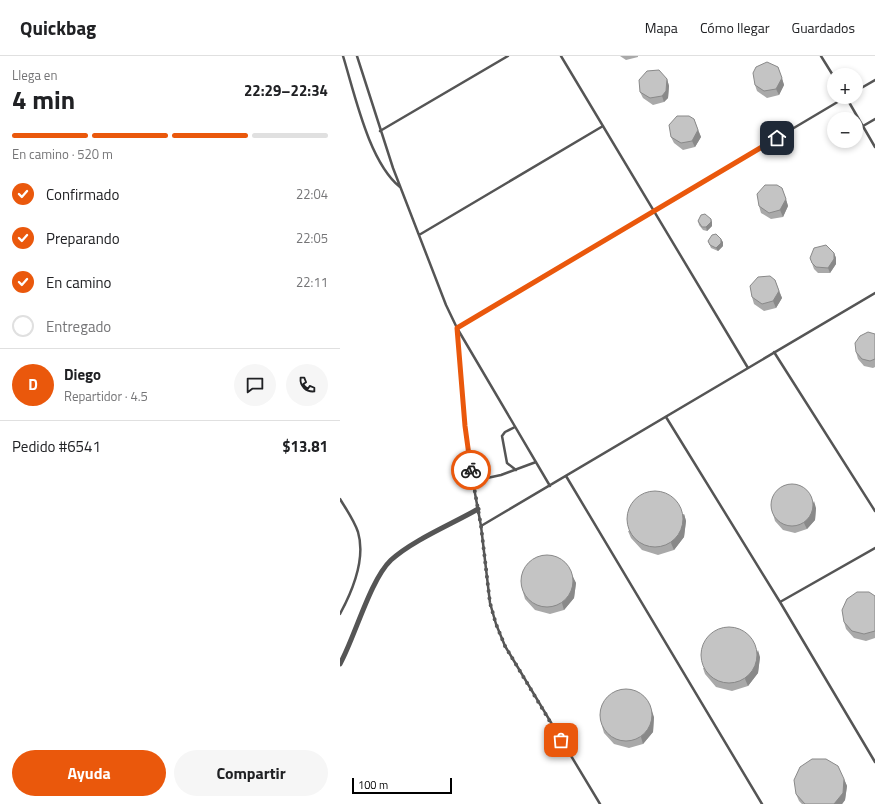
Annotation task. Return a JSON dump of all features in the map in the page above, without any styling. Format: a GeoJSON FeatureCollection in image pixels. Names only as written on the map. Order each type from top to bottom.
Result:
{"type":"FeatureCollection","features":[{"type":"Feature","properties":{"kind":"street"},"geometry":{"type":"LineString","coordinates":[[340,664],[379,578],[391,561],[414,545],[478,509]]}},
{"type":"Feature","properties":{"kind":"lane"},"geometry":{"type":"LineString","coordinates":[[343,56],[372,148],[390,179],[401,188]]}},
{"type":"Feature","properties":{"kind":"lane"},"geometry":{"type":"LineString","coordinates":[[357,56],[380,131],[446,305],[457,328],[550,486]]}},
{"type":"Feature","properties":{"kind":"lane"},"geometry":{"type":"LineString","coordinates":[[380,131],[508,56]]}},
{"type":"Feature","properties":{"kind":"lane"},"geometry":{"type":"LineString","coordinates":[[561,56],[748,368]]}},
{"type":"Feature","properties":{"kind":"lane"},"geometry":{"type":"LineString","coordinates":[[821,56],[828,68]]}},
{"type":"Feature","properties":{"kind":"lane"},"geometry":{"type":"LineString","coordinates":[[863,87],[875,80]]}},
{"type":"Feature","properties":{"kind":"lane"},"geometry":{"type":"LineString","coordinates":[[457,328],[834,104]]}},
{"type":"Feature","properties":{"kind":"lane"},"geometry":{"type":"LineString","coordinates":[[875,119],[863,126],[875,147]]}},
{"type":"Feature","properties":{"kind":"lane"},"geometry":{"type":"LineString","coordinates":[[419,235],[603,126]]}},
{"type":"Feature","properties":{"kind":"lane"},"geometry":{"type":"LineString","coordinates":[[481,526],[875,293]]}},
{"type":"Feature","properties":{"kind":"lane"},"geometry":{"type":"LineString","coordinates":[[457,328],[465,426],[481,526],[490,603],[496,624],[505,646],[600,804]]}},
{"type":"Feature","properties":{"kind":"lane"},"geometry":{"type":"LineString","coordinates":[[774,352],[875,511]]}},
{"type":"Feature","properties":{"kind":"lane"},"geometry":{"type":"LineString","coordinates":[[666,417],[780,602],[875,762]]}},
{"type":"Feature","properties":{"kind":"lane"},"geometry":{"type":"LineString","coordinates":[[515,427],[505,432],[502,436],[507,463],[516,470]]}},
{"type":"Feature","properties":{"kind":"lane"},"geometry":{"type":"LineString","coordinates":[[486,478],[516,470],[536,462]]}},
{"type":"Feature","properties":{"kind":"lane"},"geometry":{"type":"LineString","coordinates":[[566,476],[762,804]]}},
{"type":"Feature","properties":{"kind":"lane"},"geometry":{"type":"LineString","coordinates":[[340,499],[357,530],[361,544],[356,576],[351,593],[340,614]]}},
{"type":"Feature","properties":{"kind":"lane"},"geometry":{"type":"LineString","coordinates":[[780,602],[875,548]]}},
{"type":"Feature","properties":{"kind":"building"},"geometry":{"type":"Polygon","coordinates":[[[767,62],[778,67],[782,78],[776,89],[764,91],[755,85],[753,73],[756,67],[767,62]]]}},
{"type":"Feature","properties":{"kind":"building"},"geometry":{"type":"Polygon","coordinates":[[[659,70],[667,79],[666,91],[662,96],[650,98],[640,92],[639,80],[647,71],[659,70]]]}},
{"type":"Feature","properties":{"kind":"building"},"geometry":{"type":"Polygon","coordinates":[[[677,116],[689,116],[694,119],[698,130],[692,141],[681,143],[671,137],[669,125],[677,116]]]}},
{"type":"Feature","properties":{"kind":"building"},"geometry":{"type":"Polygon","coordinates":[[[765,185],[777,185],[782,188],[786,199],[780,210],[769,213],[759,206],[757,194],[765,185]]]}},
{"type":"Feature","properties":{"kind":"building"},"geometry":{"type":"Polygon","coordinates":[[[705,214],[711,219],[711,222],[706,227],[702,227],[698,221],[701,215],[705,214]]]}},
{"type":"Feature","properties":{"kind":"building"},"geometry":{"type":"Polygon","coordinates":[[[716,234],[721,239],[721,243],[716,248],[710,245],[708,241],[712,235],[716,234]]]}},
{"type":"Feature","properties":{"kind":"building"},"geometry":{"type":"Polygon","coordinates":[[[826,245],[834,253],[834,259],[828,268],[816,267],[810,258],[814,248],[826,245]]]}},
{"type":"Feature","properties":{"kind":"building"},"geometry":{"type":"Polygon","coordinates":[[[770,276],[775,280],[779,291],[773,301],[762,304],[752,297],[750,286],[758,277],[770,276]]]}},
{"type":"Feature","properties":{"kind":"building"},"geometry":{"type":"Polygon","coordinates":[[[868,332],[875,334],[875,359],[870,361],[862,359],[856,352],[855,343],[860,336],[868,332]]]}},
{"type":"Feature","properties":{"kind":"building"},"geometry":{"type":"Polygon","coordinates":[[[788,484],[796,484],[807,490],[813,501],[813,509],[807,520],[796,526],[788,526],[777,520],[771,509],[771,501],[777,490],[788,484]]]}},
{"type":"Feature","properties":{"kind":"building"},"geometry":{"type":"Polygon","coordinates":[[[649,491],[661,491],[671,495],[679,503],[683,513],[683,525],[679,535],[671,543],[661,547],[649,547],[639,543],[631,535],[627,525],[627,513],[631,503],[639,495],[649,491]]]}},
{"type":"Feature","properties":{"kind":"building"},"geometry":{"type":"Polygon","coordinates":[[[547,555],[561,559],[569,567],[573,581],[569,595],[561,603],[547,607],[533,603],[525,595],[521,581],[525,567],[533,559],[547,555]]]}},
{"type":"Feature","properties":{"kind":"building"},"geometry":{"type":"Polygon","coordinates":[[[857,592],[869,592],[875,596],[875,631],[864,634],[852,631],[844,622],[842,610],[847,599],[857,592]]]}},
{"type":"Feature","properties":{"kind":"building"},"geometry":{"type":"Polygon","coordinates":[[[723,627],[735,627],[745,631],[753,639],[757,649],[757,661],[753,671],[745,679],[735,683],[723,683],[713,679],[705,671],[701,661],[701,649],[705,639],[713,631],[723,627]]]}},
{"type":"Feature","properties":{"kind":"building"},"geometry":{"type":"Polygon","coordinates":[[[626,689],[640,693],[648,701],[652,715],[648,729],[640,737],[626,741],[612,737],[604,729],[600,715],[604,701],[612,693],[626,689]]]}},
{"type":"Feature","properties":{"kind":"building"},"geometry":{"type":"Polygon","coordinates":[[[812,759],[826,759],[838,766],[844,779],[843,793],[834,804],[805,804],[796,794],[794,780],[800,767],[812,759]]]}},
{"type":"Feature","properties":{"kind":"way so far"},"geometry":{"type":"LineString","coordinates":[[471,470],[481,526],[490,603],[496,624],[505,646],[561,740]]}},
{"type":"Feature","properties":{"kind":"route"},"geometry":{"type":"LineString","coordinates":[[471,470],[465,426],[457,328],[777,138]]}}]}
